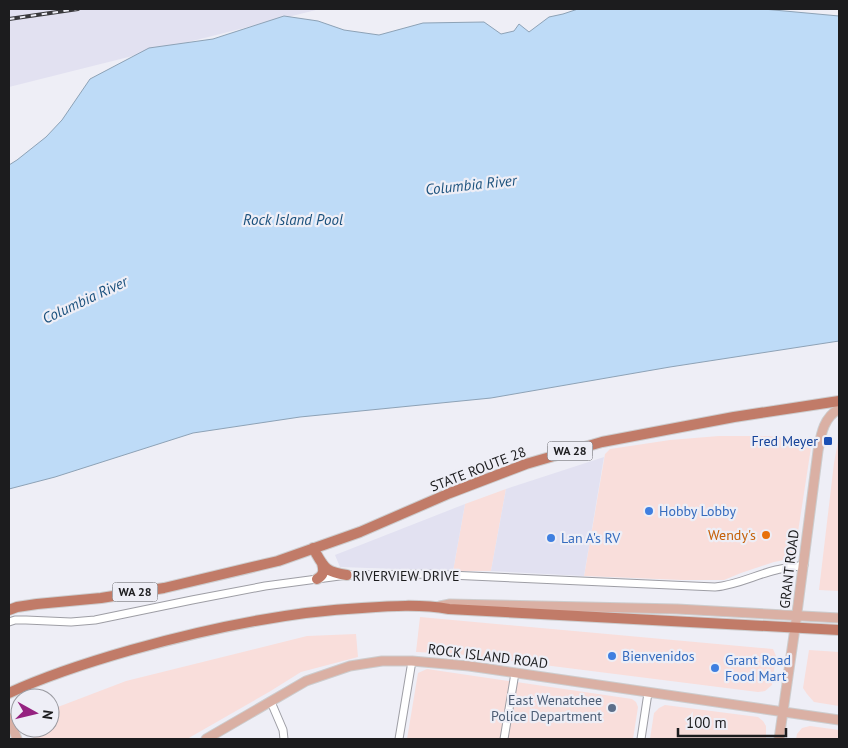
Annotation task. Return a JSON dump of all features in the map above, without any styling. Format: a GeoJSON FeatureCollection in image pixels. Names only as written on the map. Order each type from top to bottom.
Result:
{"type":"FeatureCollection","features":[{"type":"Feature","properties":{"kind":"highway","name":"STATE ROUTE 28"},"geometry":{"type":"LineString","coordinates":[[12,610],[37,604],[101,598],[164,588],[278,561],[360,532],[450,493],[526,464],[602,442],[734,417],[839,402]]}},
{"type":"Feature","properties":{"kind":"highway"},"geometry":{"type":"LineString","coordinates":[[313,548],[322,564],[331,572],[347,576]]}},
{"type":"Feature","properties":{"kind":"highway"},"geometry":{"type":"LineString","coordinates":[[317,579],[323,573],[322,564]]}},
{"type":"Feature","properties":{"kind":"highway"},"geometry":{"type":"LineString","coordinates":[[9,693],[93,661],[160,642],[231,625],[339,609],[392,606],[435,607],[839,630]]}},
{"type":"Feature","properties":{"kind":"main road","name":"GRANT ROAD"},"geometry":{"type":"LineString","coordinates":[[780,739],[822,428],[830,416],[839,409]]}},
{"type":"Feature","properties":{"kind":"main road"},"geometry":{"type":"LineString","coordinates":[[435,607],[450,604],[685,609],[839,618]]}},
{"type":"Feature","properties":{"kind":"main road","name":"ROCK ISLAND ROAD"},"geometry":{"type":"LineString","coordinates":[[206,739],[306,681],[350,666],[382,661],[412,661],[469,666],[839,720]]}},
{"type":"Feature","properties":{"kind":"main road"},"geometry":{"type":"LineString","coordinates":[[9,718],[17,739]]}},
{"type":"Feature","properties":{"kind":"street","name":"RIVERVIEW DRIVE"},"geometry":{"type":"LineString","coordinates":[[9,622],[26,620],[70,622],[95,620],[256,588],[347,576],[427,574],[715,587],[728,586],[776,570],[804,565]]}},
{"type":"Feature","properties":{"kind":"street"},"geometry":{"type":"LineString","coordinates":[[399,739],[412,661]]}},
{"type":"Feature","properties":{"kind":"street"},"geometry":{"type":"LineString","coordinates":[[504,739],[515,673]]}},
{"type":"Feature","properties":{"kind":"street"},"geometry":{"type":"LineString","coordinates":[[641,739],[648,693]]}},
{"type":"Feature","properties":{"kind":"street"},"geometry":{"type":"LineString","coordinates":[[271,702],[283,730],[284,739]]}},
{"type":"Feature","properties":{"kind":"shaded area"},"geometry":{"type":"Polygon","coordinates":[[[9,9],[320,9],[9,87],[9,9]]]}},
{"type":"Feature","properties":{"kind":"shaded area"},"geometry":{"type":"Polygon","coordinates":[[[719,436],[768,436],[812,441],[794,558],[774,562],[724,580],[584,576],[605,454],[610,449],[670,440],[719,436]]]}},
{"type":"Feature","properties":{"kind":"shaded area"},"geometry":{"type":"Polygon","coordinates":[[[839,436],[839,591],[819,590],[834,463],[839,436]]]}},
{"type":"Feature","properties":{"kind":"shaded area"},"geometry":{"type":"Polygon","coordinates":[[[604,457],[584,576],[491,571],[506,489],[604,457]]]}},
{"type":"Feature","properties":{"kind":"shaded area"},"geometry":{"type":"Polygon","coordinates":[[[506,489],[491,571],[453,571],[465,504],[506,489]]]}},
{"type":"Feature","properties":{"kind":"shaded area"},"geometry":{"type":"Polygon","coordinates":[[[465,504],[453,571],[340,567],[335,555],[465,504]]]}},
{"type":"Feature","properties":{"kind":"shaded area"},"geometry":{"type":"Polygon","coordinates":[[[420,617],[773,649],[776,656],[772,685],[765,691],[758,692],[456,654],[416,652],[420,617]]]}},
{"type":"Feature","properties":{"kind":"shaded area"},"geometry":{"type":"Polygon","coordinates":[[[356,634],[358,657],[301,672],[187,739],[34,739],[60,738],[60,706],[126,681],[307,636],[356,634]]]}},
{"type":"Feature","properties":{"kind":"shaded area"},"geometry":{"type":"Polygon","coordinates":[[[809,650],[839,652],[839,706],[814,702],[803,688],[809,650]]]}},
{"type":"Feature","properties":{"kind":"shaded area"},"geometry":{"type":"Polygon","coordinates":[[[427,669],[632,699],[638,707],[633,739],[407,739],[418,673],[427,669]]]}},
{"type":"Feature","properties":{"kind":"shaded area"},"geometry":{"type":"Polygon","coordinates":[[[665,705],[758,717],[766,726],[766,739],[650,739],[654,713],[665,705]]]}},
{"type":"Feature","properties":{"kind":"shaded area"},"geometry":{"type":"Polygon","coordinates":[[[810,726],[839,730],[839,739],[796,739],[797,734],[802,728],[810,726]]]}},
{"type":"Feature","properties":{"kind":"water","name":"Rock Island Pool"},"geometry":{"type":"Polygon","coordinates":[[[578,9],[763,9],[839,16],[839,341],[670,367],[491,398],[300,417],[193,433],[55,477],[9,489],[9,165],[46,137],[62,120],[90,79],[149,48],[213,39],[284,16],[318,21],[344,30],[379,35],[423,23],[484,22],[501,34],[514,31],[519,24],[529,32],[549,17],[578,9]]]}},
{"type":"Feature","properties":{"kind":"railway"},"geometry":{"type":"LineString","coordinates":[[9,19],[78,9]]}},
{"type":"Feature","properties":{"kind":"place","name":"Fred Meyer"},"geometry":{"type":"Point","coordinates":[828,441]}},
{"type":"Feature","properties":{"kind":"place","name":"Hobby Lobby"},"geometry":{"type":"Point","coordinates":[649,511]}},
{"type":"Feature","properties":{"kind":"place","name":"Wendy's"},"geometry":{"type":"Point","coordinates":[766,535]}},
{"type":"Feature","properties":{"kind":"place","name":"Lan A's RV"},"geometry":{"type":"Point","coordinates":[551,538]}},
{"type":"Feature","properties":{"kind":"place","name":"Bienvenidos"},"geometry":{"type":"Point","coordinates":[612,656]}},
{"type":"Feature","properties":{"kind":"place","name":"Grant Road Food Mart"},"geometry":{"type":"Point","coordinates":[715,668]}},
{"type":"Feature","properties":{"kind":"place","name":"East Wenatchee Police Department"},"geometry":{"type":"Point","coordinates":[612,708]}},
{"type":"Feature","properties":{"kind":"water label","name":"Columbia River"},"geometry":{"type":"Point","coordinates":[471,185]}},
{"type":"Feature","properties":{"kind":"water label","name":"Columbia River"},"geometry":{"type":"Point","coordinates":[85,300]}}]}
